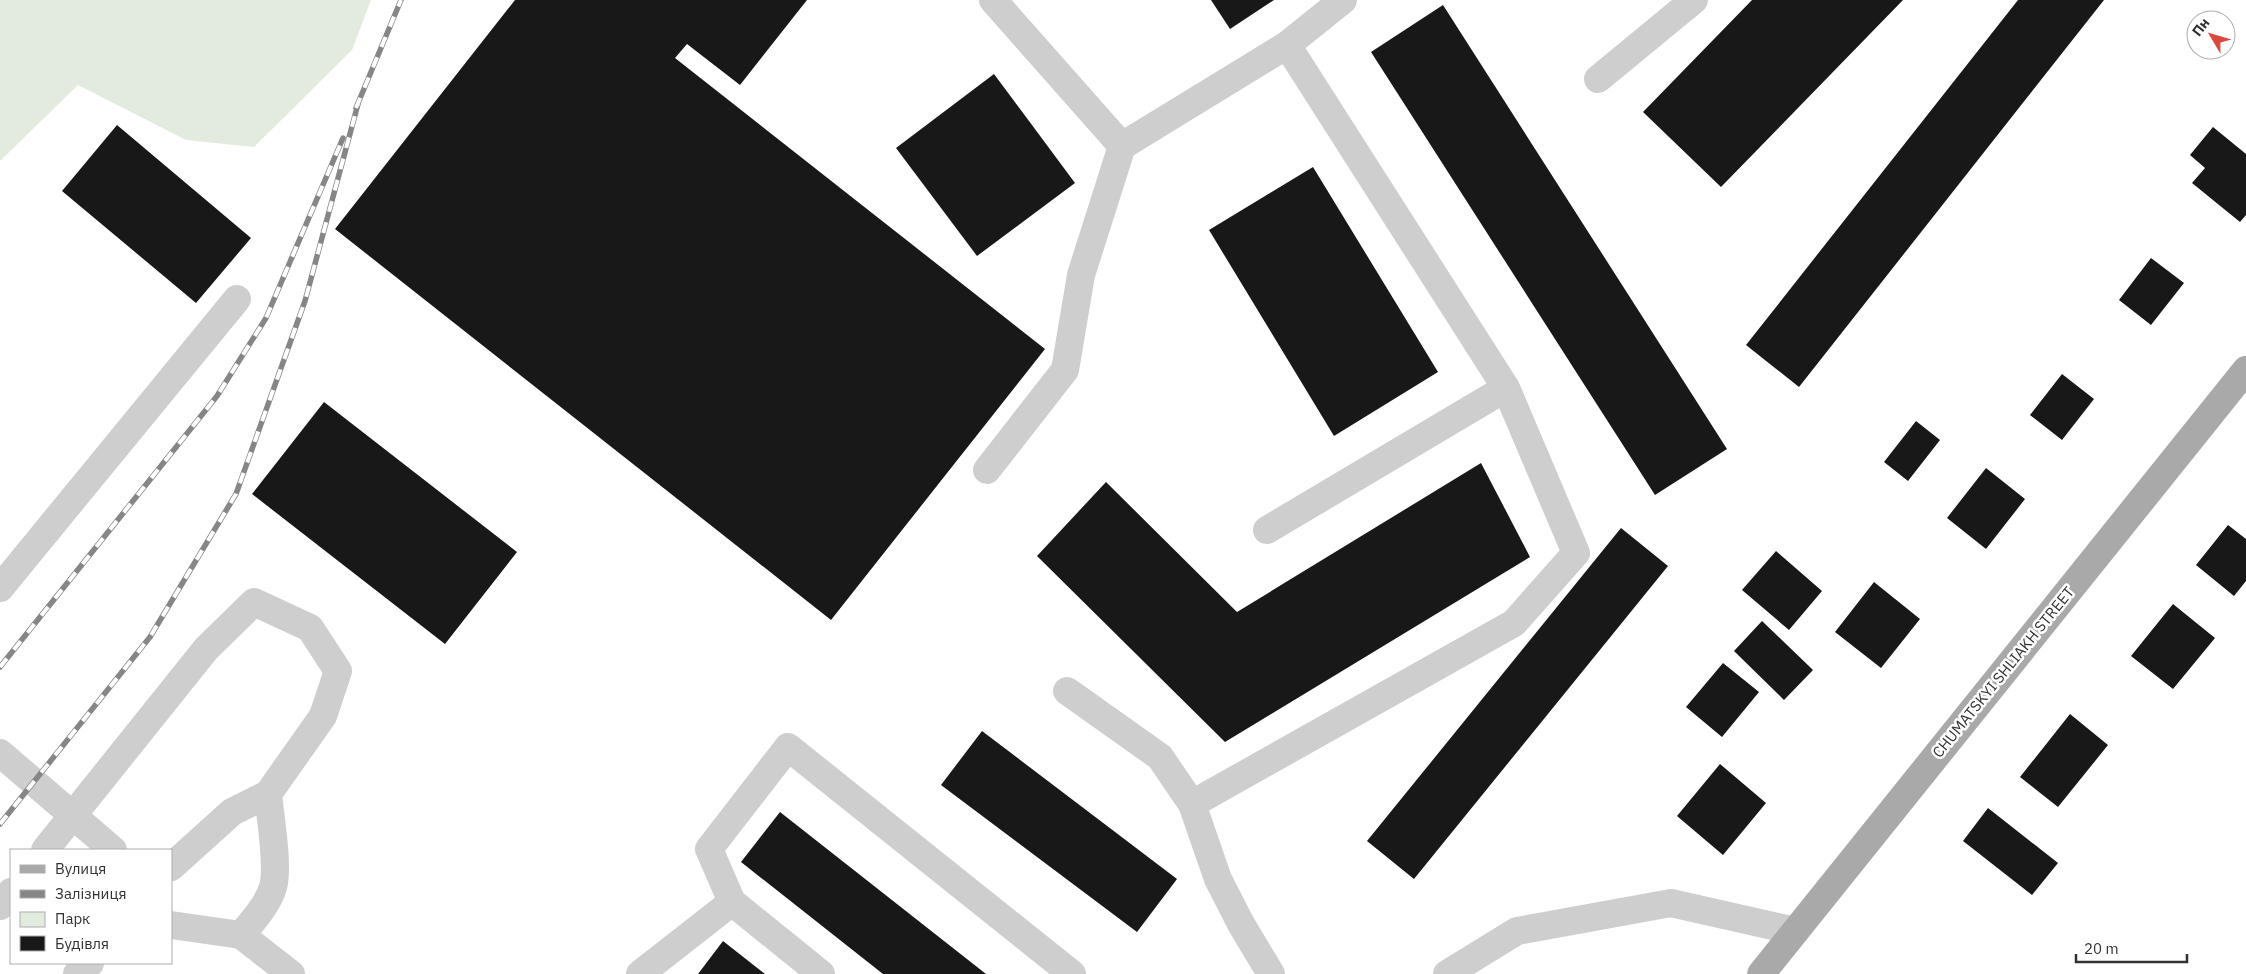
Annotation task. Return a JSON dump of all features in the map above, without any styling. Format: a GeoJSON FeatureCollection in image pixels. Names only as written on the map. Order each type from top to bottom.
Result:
{"type":"FeatureCollection","features":[{"type":"Feature","properties":{"kind":"main road","name":"CHUMATSKYI SHLIAKH STREET"},"geometry":{"type":"LineString","coordinates":[[1761,974],[2246,370]]}},
{"type":"Feature","properties":{"kind":"lane"},"geometry":{"type":"LineString","coordinates":[[993,0],[1122,146]]}},
{"type":"Feature","properties":{"kind":"lane"},"geometry":{"type":"LineString","coordinates":[[987,470],[1066,370],[1081,275],[1122,146],[1287,45],[1343,0]]}},
{"type":"Feature","properties":{"kind":"lane"},"geometry":{"type":"LineString","coordinates":[[1598,80],[1694,0]]}},
{"type":"Feature","properties":{"kind":"lane"},"geometry":{"type":"LineString","coordinates":[[1192,804],[1514,623],[1576,554],[1506,388],[1287,45]]}},
{"type":"Feature","properties":{"kind":"lane"},"geometry":{"type":"LineString","coordinates":[[0,588],[237,299]]}},
{"type":"Feature","properties":{"kind":"lane"},"geometry":{"type":"LineString","coordinates":[[1267,530],[1506,388]]}},
{"type":"Feature","properties":{"kind":"lane"},"geometry":{"type":"LineString","coordinates":[[45,849],[206,648],[254,602],[310,628],[338,671],[323,716],[268,794],[232,812],[172,866]]}},
{"type":"Feature","properties":{"kind":"lane"},"geometry":{"type":"LineString","coordinates":[[1067,691],[1160,757],[1192,804],[1218,879],[1241,924],[1271,974]]}},
{"type":"Feature","properties":{"kind":"lane"},"geometry":{"type":"LineString","coordinates":[[821,974],[732,902],[709,849],[788,747],[1072,974]]}},
{"type":"Feature","properties":{"kind":"lane"},"geometry":{"type":"LineString","coordinates":[[0,753],[112,849]]}},
{"type":"Feature","properties":{"kind":"lane"},"geometry":{"type":"LineString","coordinates":[[242,935],[259,913],[274,886],[274,852],[268,794]]}},
{"type":"Feature","properties":{"kind":"lane"},"geometry":{"type":"LineString","coordinates":[[0,906],[10,893]]}},
{"type":"Feature","properties":{"kind":"lane"},"geometry":{"type":"LineString","coordinates":[[640,974],[732,902]]}},
{"type":"Feature","properties":{"kind":"lane"},"geometry":{"type":"LineString","coordinates":[[1447,974],[1517,931],[1670,903],[1795,931]]}},
{"type":"Feature","properties":{"kind":"lane"},"geometry":{"type":"LineString","coordinates":[[172,925],[242,935],[291,974]]}},
{"type":"Feature","properties":{"kind":"lane"},"geometry":{"type":"LineString","coordinates":[[77,974],[89,964]]}},
{"type":"Feature","properties":{"kind":"green space"},"geometry":{"type":"Polygon","coordinates":[[[0,0],[371,0],[352,50],[254,147],[186,140],[78,85],[0,161],[0,0]]]}},
{"type":"Feature","properties":{"kind":"building"},"geometry":{"type":"Polygon","coordinates":[[[515,0],[807,0],[740,85],[687,44],[675,58],[1045,349],[831,620],[335,229],[515,0]]]}},
{"type":"Feature","properties":{"kind":"building"},"geometry":{"type":"Polygon","coordinates":[[[1211,0],[1274,0],[1230,29],[1211,0]]]}},
{"type":"Feature","properties":{"kind":"building"},"geometry":{"type":"Polygon","coordinates":[[[1752,0],[1903,0],[1721,187],[1643,112],[1752,0]]]}},
{"type":"Feature","properties":{"kind":"building"},"geometry":{"type":"Polygon","coordinates":[[[2018,0],[2104,0],[1799,387],[1746,345],[2018,0]]]}},
{"type":"Feature","properties":{"kind":"building"},"geometry":{"type":"Polygon","coordinates":[[[1443,5],[1727,449],[1655,495],[1371,52],[1443,5]]]}},
{"type":"Feature","properties":{"kind":"building"},"geometry":{"type":"Polygon","coordinates":[[[994,74],[1075,183],[977,256],[896,148],[994,74]]]}},
{"type":"Feature","properties":{"kind":"building"},"geometry":{"type":"Polygon","coordinates":[[[117,125],[251,238],[196,303],[62,191],[117,125]]]}},
{"type":"Feature","properties":{"kind":"building"},"geometry":{"type":"Polygon","coordinates":[[[2213,127],[2246,154],[2246,215],[2240,222],[2192,183],[2205,168],[2190,155],[2213,127]]]}},
{"type":"Feature","properties":{"kind":"building"},"geometry":{"type":"Polygon","coordinates":[[[1313,167],[1438,372],[1334,436],[1209,230],[1313,167]]]}},
{"type":"Feature","properties":{"kind":"building"},"geometry":{"type":"Polygon","coordinates":[[[2151,258],[2184,283],[2151,325],[2119,300],[2151,258]]]}},
{"type":"Feature","properties":{"kind":"building"},"geometry":{"type":"Polygon","coordinates":[[[2062,374],[2094,399],[2062,440],[2030,415],[2062,374]]]}},
{"type":"Feature","properties":{"kind":"building"},"geometry":{"type":"Polygon","coordinates":[[[324,402],[517,552],[445,644],[252,494],[324,402]]]}},
{"type":"Feature","properties":{"kind":"building"},"geometry":{"type":"Polygon","coordinates":[[[1916,421],[1940,440],[1908,481],[1884,462],[1916,421]]]}},
{"type":"Feature","properties":{"kind":"building"},"geometry":{"type":"Polygon","coordinates":[[[1481,463],[1530,557],[1225,742],[1037,556],[1106,482],[1237,612],[1481,463]]]}},
{"type":"Feature","properties":{"kind":"building"},"geometry":{"type":"Polygon","coordinates":[[[1986,468],[2025,499],[1986,549],[1947,518],[1986,468]]]}},
{"type":"Feature","properties":{"kind":"building"},"geometry":{"type":"Polygon","coordinates":[[[2228,525],[2246,539],[2246,581],[2234,596],[2196,565],[2228,525]]]}},
{"type":"Feature","properties":{"kind":"building"},"geometry":{"type":"Polygon","coordinates":[[[1621,528],[1668,566],[1414,879],[1367,841],[1621,528]]]}},
{"type":"Feature","properties":{"kind":"building"},"geometry":{"type":"Polygon","coordinates":[[[1776,551],[1822,591],[1789,630],[1742,590],[1776,551]]]}},
{"type":"Feature","properties":{"kind":"building"},"geometry":{"type":"Polygon","coordinates":[[[1874,582],[1920,619],[1881,668],[1835,632],[1874,582]]]}},
{"type":"Feature","properties":{"kind":"building"},"geometry":{"type":"Polygon","coordinates":[[[2173,604],[2215,638],[2173,689],[2131,656],[2173,604]]]}},
{"type":"Feature","properties":{"kind":"building"},"geometry":{"type":"Polygon","coordinates":[[[1762,621],[1813,670],[1784,700],[1734,651],[1762,621]]]}},
{"type":"Feature","properties":{"kind":"building"},"geometry":{"type":"Polygon","coordinates":[[[1723,663],[1759,692],[1722,737],[1686,707],[1723,663]]]}},
{"type":"Feature","properties":{"kind":"building"},"geometry":{"type":"Polygon","coordinates":[[[2070,714],[2108,745],[2058,807],[2020,777],[2070,714]]]}},
{"type":"Feature","properties":{"kind":"building"},"geometry":{"type":"Polygon","coordinates":[[[982,731],[1177,879],[1137,932],[941,785],[982,731]]]}},
{"type":"Feature","properties":{"kind":"building"},"geometry":{"type":"Polygon","coordinates":[[[1720,764],[1766,803],[1723,855],[1677,816],[1720,764]]]}},
{"type":"Feature","properties":{"kind":"building"},"geometry":{"type":"Polygon","coordinates":[[[1988,808],[2058,863],[2032,895],[1963,841],[1988,808]]]}},
{"type":"Feature","properties":{"kind":"building"},"geometry":{"type":"Polygon","coordinates":[[[780,812],[986,974],[883,974],[741,862],[780,812]]]}},
{"type":"Feature","properties":{"kind":"building"},"geometry":{"type":"Polygon","coordinates":[[[723,941],[765,974],[698,974],[723,941]]]}},
{"type":"Feature","properties":{"kind":"railway"},"geometry":{"type":"LineString","coordinates":[[356,108],[401,0]]}},
{"type":"Feature","properties":{"kind":"railway"},"geometry":{"type":"LineString","coordinates":[[0,824],[150,637],[236,494],[305,301],[358,104]]}},
{"type":"Feature","properties":{"kind":"railway"},"geometry":{"type":"LineString","coordinates":[[0,667],[217,396],[266,318],[343,138]]}}]}
